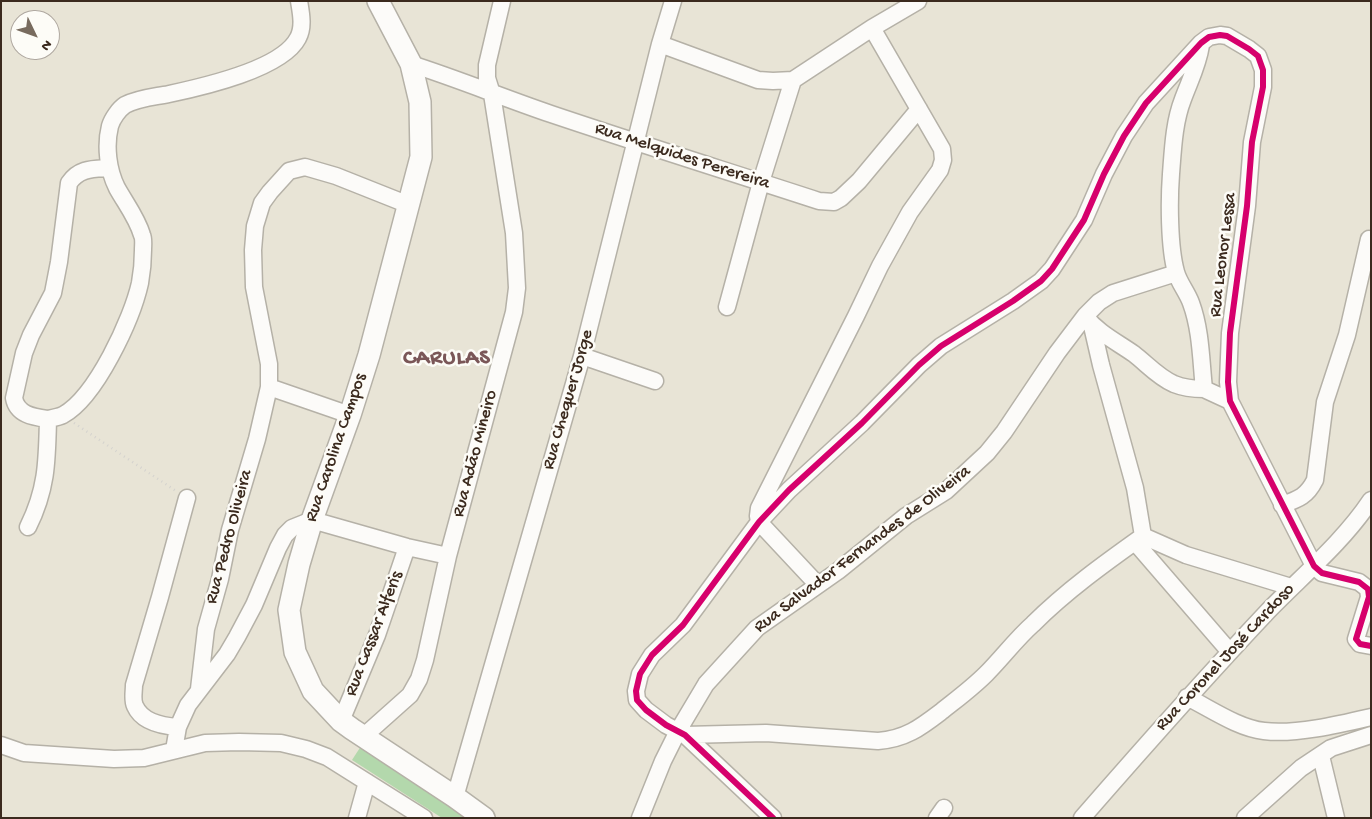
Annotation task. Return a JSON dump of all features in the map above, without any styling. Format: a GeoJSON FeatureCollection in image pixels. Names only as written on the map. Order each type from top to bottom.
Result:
{"type":"FeatureCollection","features":[{"type":"Feature","properties":{"kind":"main road","name":"Rua Carolina Campos"},"geometry":{"type":"LineString","coordinates":[[378,1],[411,64],[420,102],[421,157],[369,355],[350,416],[312,520],[297,573],[289,610],[290,618],[295,652],[313,691],[341,721],[484,818]]}},
{"type":"Feature","properties":{"kind":"street"},"geometry":{"type":"LineString","coordinates":[[109,168],[79,172],[69,183],[53,293],[31,335],[14,398],[15,403],[24,413],[30,416],[56,417],[76,405],[93,384],[125,328],[140,284],[143,236],[109,168],[108,136],[111,122],[123,106],[138,100],[208,85],[243,74],[285,53],[298,38],[302,21],[298,1]]}},
{"type":"Feature","properties":{"kind":"street","name":"Rua Adão Mineiro"},"geometry":{"type":"LineString","coordinates":[[364,736],[410,694],[419,679],[448,556],[514,312],[518,288],[514,233],[492,94],[487,78],[487,65],[502,1]]}},
{"type":"Feature","properties":{"kind":"street","name":"Rua Chequer Jorge"},"geometry":{"type":"LineString","coordinates":[[455,797],[582,356],[660,44],[673,1]]}},
{"type":"Feature","properties":{"kind":"street"},"geometry":{"type":"LineString","coordinates":[[660,44],[758,80],[773,82],[793,80],[872,28],[918,1]]}},
{"type":"Feature","properties":{"kind":"street"},"geometry":{"type":"LineString","coordinates":[[817,584],[759,522],[759,508],[880,266],[910,212],[940,170],[944,160],[942,149],[872,28]]}},
{"type":"Feature","properties":{"kind":"street","name":"Rua Leonor Lessa"},"geometry":{"type":"LineString","coordinates":[[1201,43],[1209,37],[1227,36],[1258,56],[1263,70],[1263,87],[1249,165],[1247,206],[1230,332],[1228,382],[1230,401]]}},
{"type":"Feature","properties":{"kind":"street"},"geometry":{"type":"LineString","coordinates":[[1201,43],[1199,59],[1183,99],[1174,135],[1171,175],[1171,232],[1176,274],[1191,302],[1196,323],[1204,390]]}},
{"type":"Feature","properties":{"kind":"street"},"geometry":{"type":"LineString","coordinates":[[773,818],[682,733],[654,716],[637,700],[636,690],[640,674],[652,655],[683,624],[759,522],[789,490],[862,423],[941,346],[1013,301],[1047,275],[1084,220],[1104,174],[1124,136],[1146,103],[1201,43]]}},
{"type":"Feature","properties":{"kind":"street","name":"Rua Melquides Perereira"},"geometry":{"type":"LineString","coordinates":[[411,64],[636,143],[819,201],[834,202],[841,198],[859,181],[919,109]]}},
{"type":"Feature","properties":{"kind":"street"},"geometry":{"type":"LineString","coordinates":[[727,307],[761,182],[793,80]]}},
{"type":"Feature","properties":{"kind":"street","name":"Rua Pedro Oliveira"},"geometry":{"type":"LineString","coordinates":[[199,690],[206,629],[269,387],[269,364],[254,287],[253,250],[255,226],[262,203],[289,171],[305,167],[336,176],[409,205]]}},
{"type":"Feature","properties":{"kind":"street"},"geometry":{"type":"LineString","coordinates":[[1282,505],[1303,496],[1310,490],[1315,480],[1325,402],[1347,335],[1369,239]]}},
{"type":"Feature","properties":{"kind":"street","name":"Rua Salvador Fernandes de Oliveira"},"geometry":{"type":"LineString","coordinates":[[640,818],[663,761],[682,733],[706,684],[757,628],[838,571],[906,516],[946,491],[987,453],[1004,432],[1058,354],[1089,321],[1099,302],[1113,293],[1176,274]]}},
{"type":"Feature","properties":{"kind":"street"},"geometry":{"type":"LineString","coordinates":[[1089,321],[1160,376],[1174,384],[1204,390],[1230,401],[1314,566],[1322,573],[1359,582],[1368,589],[1369,597],[1356,638],[1360,644],[1371,646]]}},
{"type":"Feature","properties":{"kind":"street"},"geometry":{"type":"LineString","coordinates":[[1089,321],[1135,488],[1139,539],[1230,652]]}},
{"type":"Feature","properties":{"kind":"street"},"geometry":{"type":"LineString","coordinates":[[582,356],[655,381]]}},
{"type":"Feature","properties":{"kind":"street"},"geometry":{"type":"LineString","coordinates":[[269,387],[350,416]]}},
{"type":"Feature","properties":{"kind":"street"},"geometry":{"type":"LineString","coordinates":[[28,527],[38,508],[56,417]]}},
{"type":"Feature","properties":{"kind":"street"},"geometry":{"type":"LineString","coordinates":[[178,727],[154,723],[135,707],[133,699],[134,685],[187,498]]}},
{"type":"Feature","properties":{"kind":"street","name":"Rua Coronel José Cardoso"},"geometry":{"type":"LineString","coordinates":[[1082,818],[1187,697],[1291,587],[1357,521],[1371,500]]}},
{"type":"Feature","properties":{"kind":"street"},"geometry":{"type":"LineString","coordinates":[[174,750],[178,727],[188,706],[237,637],[254,605],[285,535],[292,528],[312,520],[407,547],[448,556]]}},
{"type":"Feature","properties":{"kind":"street"},"geometry":{"type":"LineString","coordinates":[[682,733],[766,734],[878,741],[895,740],[922,726],[968,691],[1038,619],[1139,539]]}},
{"type":"Feature","properties":{"kind":"street"},"geometry":{"type":"LineString","coordinates":[[1139,539],[1291,587]]}},
{"type":"Feature","properties":{"kind":"street","name":"Rua Cassar Alferis"},"geometry":{"type":"LineString","coordinates":[[341,721],[377,635],[407,547]]}},
{"type":"Feature","properties":{"kind":"street"},"geometry":{"type":"LineString","coordinates":[[1187,697],[1245,726],[1264,731],[1280,732],[1330,726],[1371,717]]}},
{"type":"Feature","properties":{"kind":"street"},"geometry":{"type":"LineString","coordinates":[[1245,818],[1301,768],[1331,748],[1371,735]]}},
{"type":"Feature","properties":{"kind":"street"},"geometry":{"type":"LineString","coordinates":[[1,745],[24,753],[114,759],[144,758],[205,743],[281,743],[306,749],[327,758],[424,818]]}},
{"type":"Feature","properties":{"kind":"street"},"geometry":{"type":"LineString","coordinates":[[1320,756],[1336,818]]}},
{"type":"Feature","properties":{"kind":"street"},"geometry":{"type":"LineString","coordinates":[[357,818],[367,782]]}},
{"type":"Feature","properties":{"kind":"path"},"geometry":{"type":"LineString","coordinates":[[56,417],[187,498]]}},
{"type":"Feature","properties":{"kind":"green space"},"geometry":{"type":"Polygon","coordinates":[[[363,743],[469,818],[442,818],[352,760],[363,743]]]}},
{"type":"Feature","properties":{"kind":"cycle path"},"geometry":{"type":"LineString","coordinates":[[773,818],[685,735],[666,725],[646,710],[637,700],[636,691],[640,674],[652,655],[683,625],[759,522],[789,490],[862,423],[919,365],[941,346],[1013,301],[1041,281],[1052,269],[1084,220],[1104,174],[1124,136],[1146,103],[1201,43],[1209,37],[1227,36],[1249,49],[1258,56],[1263,70],[1263,87],[1252,142],[1247,206],[1230,333],[1228,382],[1230,401],[1314,566],[1322,573],[1359,582],[1368,589],[1369,597],[1356,639],[1360,644],[1371,646]]}},
{"type":"Feature","properties":{"kind":"district","name":"CARULAS"},"geometry":{"type":"Point","coordinates":[447,360]}}]}
